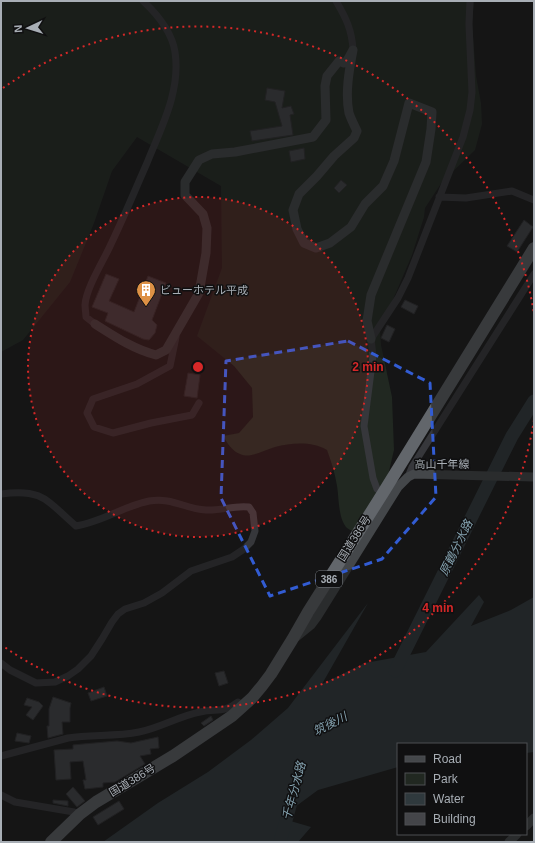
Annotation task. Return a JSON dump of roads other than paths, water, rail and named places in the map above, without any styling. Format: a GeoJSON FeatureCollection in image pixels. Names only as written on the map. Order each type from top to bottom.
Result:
{"type":"FeatureCollection","features":[{"type":"Feature","properties":{"kind":"highway","name":"国道386号"},"geometry":{"type":"LineString","coordinates":[[51,842],[80,814],[115,790],[195,742],[232,716],[252,698],[271,674],[534,248]]}},
{"type":"Feature","properties":{"kind":"street"},"geometry":{"type":"LineString","coordinates":[[143,1],[162,23],[170,36],[175,51],[177,76],[173,94],[160,130],[127,210],[89,289],[85,306],[86,317],[112,335],[142,351],[156,354],[166,350],[199,293],[206,253],[207,228],[203,214],[185,195],[185,182],[199,160],[212,154],[235,152],[313,137],[326,120],[327,76],[339,61],[347,61],[353,50]]}},
{"type":"Feature","properties":{"kind":"street"},"geometry":{"type":"LineString","coordinates":[[336,1],[344,15],[352,35],[353,50],[348,72],[347,100],[350,115],[357,131],[354,138],[334,156],[299,194],[293,210],[298,229],[304,243],[316,248],[330,243],[351,227],[365,204],[383,186],[394,161],[409,103],[432,112],[432,129],[426,162],[371,295],[367,321],[373,356],[364,426],[376,489],[383,494]]}},
{"type":"Feature","properties":{"kind":"street"},"geometry":{"type":"LineString","coordinates":[[371,340],[398,298],[408,278],[463,137],[470,110],[472,92],[469,24],[470,1]]}},
{"type":"Feature","properties":{"kind":"street"},"geometry":{"type":"LineString","coordinates":[[439,197],[466,198],[512,191],[534,200]]}},
{"type":"Feature","properties":{"kind":"street"},"geometry":{"type":"LineString","coordinates":[[411,476],[412,467],[534,274]]}},
{"type":"Feature","properties":{"kind":"street"},"geometry":{"type":"LineString","coordinates":[[177,331],[170,366],[137,384],[93,399],[87,413],[94,427],[113,433],[151,423],[192,415],[199,403]]}},
{"type":"Feature","properties":{"kind":"street","name":"高山千年線"},"geometry":{"type":"LineString","coordinates":[[292,640],[317,617],[398,487],[411,476],[534,477]]}},
{"type":"Feature","properties":{"kind":"street"},"geometry":{"type":"LineString","coordinates":[[1,494],[22,492],[33,493],[48,500],[76,526],[88,524],[148,501],[175,501],[205,510],[242,506],[249,507],[253,513],[255,531],[251,542],[244,549],[232,556],[191,571],[162,593],[144,603],[125,609],[118,614],[91,656],[78,669],[68,676],[56,682],[36,683],[10,670],[1,662]]}},
{"type":"Feature","properties":{"kind":"street"},"geometry":{"type":"LineString","coordinates":[[1,756],[79,736],[126,735],[201,712],[226,710],[238,702],[243,706]]}},
{"type":"Feature","properties":{"kind":"street"},"geometry":{"type":"LineString","coordinates":[[1,795],[15,802],[80,814]]}},
{"type":"Feature","properties":{"kind":"water","name":"筑後川"},"geometry":{"type":"Polygon","coordinates":[[[479,595],[484,602],[471,626],[511,610],[534,597],[534,752],[527,753],[527,743],[397,743],[397,767],[318,790],[280,818],[311,827],[298,842],[103,842],[158,803],[208,772],[251,740],[288,708],[368,603],[322,684],[365,663],[426,652],[479,595]]]}},
{"type":"Feature","properties":{"kind":"waterway","name":"原鶴分水路"},"geometry":{"type":"LineString","coordinates":[[395,671],[512,436],[534,401]]}},
{"type":"Feature","properties":{"kind":"waterway","name":"千年分水路"},"geometry":{"type":"LineString","coordinates":[[280,842],[293,795]]}},
{"type":"Feature","properties":{"kind":"place","name":"ビューホテル平成"},"geometry":{"type":"Point","coordinates":[146,307]}}]}
